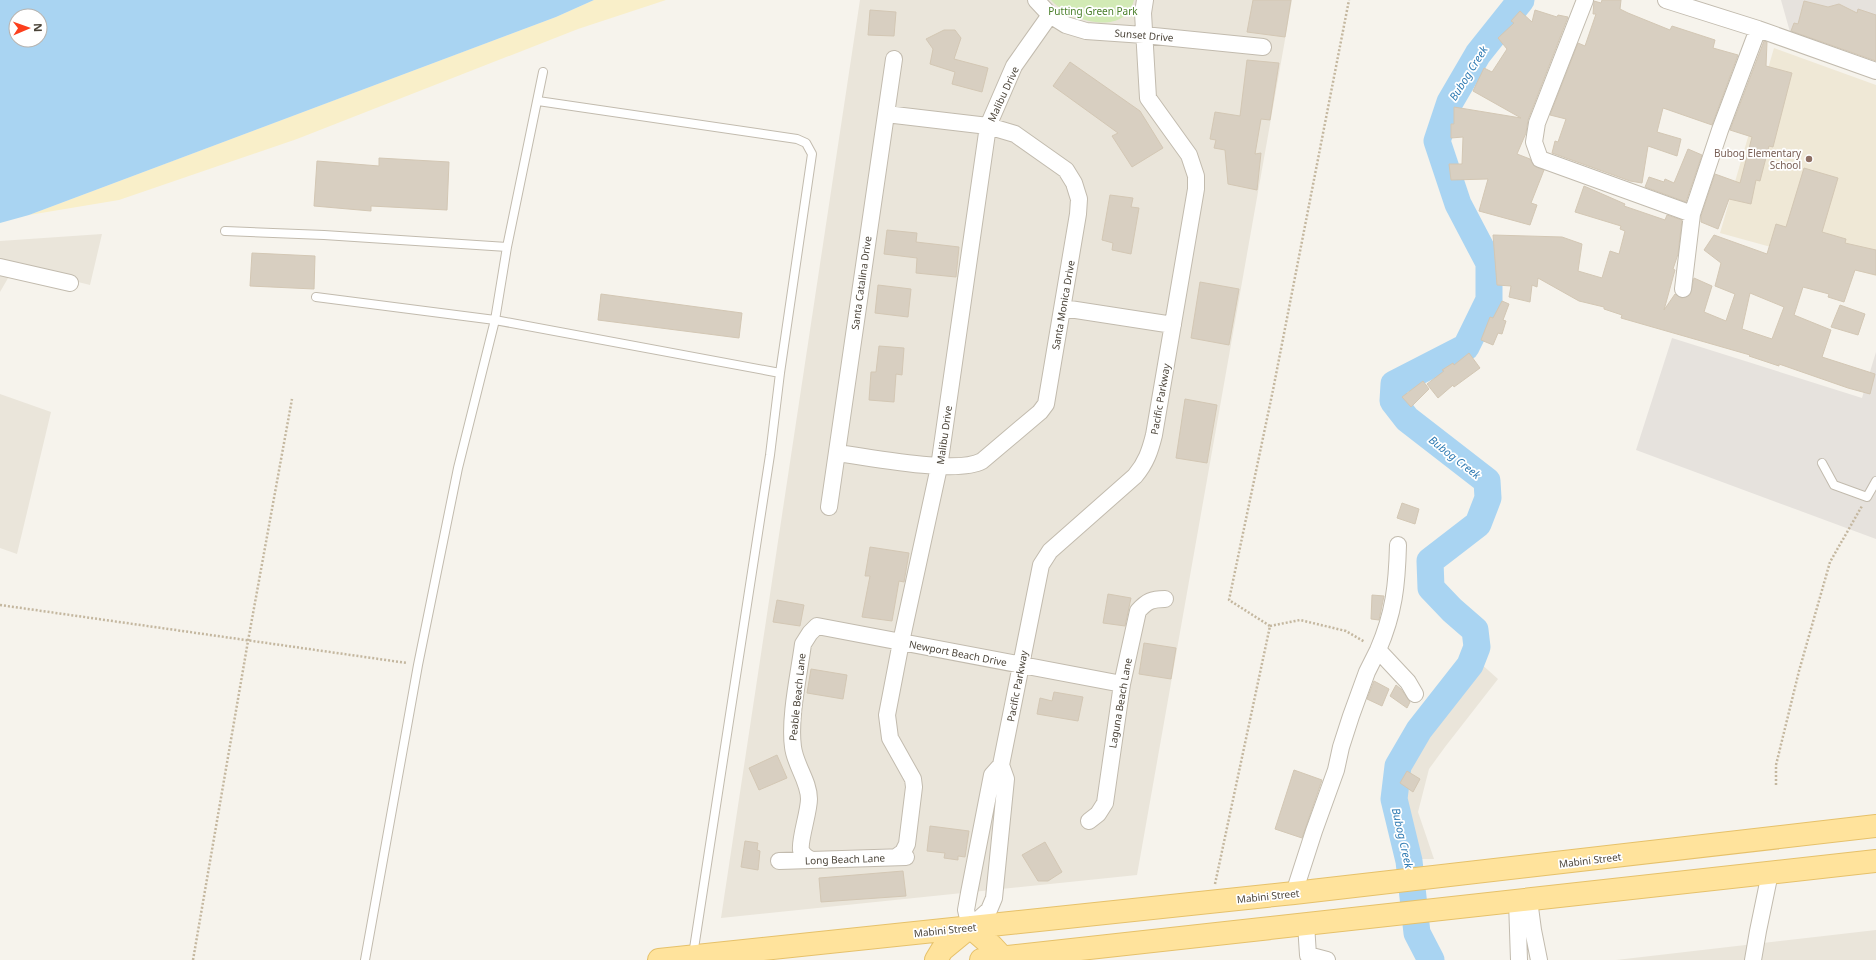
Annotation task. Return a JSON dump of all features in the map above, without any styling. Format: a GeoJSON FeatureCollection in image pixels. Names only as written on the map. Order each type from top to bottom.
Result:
{"type":"FeatureCollection","features":[{"type":"Feature","properties":{"kind":"main road","name":"Mabini Street"},"geometry":{"type":"LineString","coordinates":[[658,960],[1415,880],[1876,826]]}},
{"type":"Feature","properties":{"kind":"main road"},"geometry":{"type":"LineString","coordinates":[[981,960],[1418,913],[1876,861]]}},
{"type":"Feature","properties":{"kind":"main road"},"geometry":{"type":"LineString","coordinates":[[936,960],[942,950],[970,927],[1003,958]]}},
{"type":"Feature","properties":{"kind":"street","name":"Sunset Drive"},"geometry":{"type":"LineString","coordinates":[[1036,0],[1050,15],[1066,25],[1086,31],[1144,35],[1263,47]]}},
{"type":"Feature","properties":{"kind":"street","name":"Pacific Parkway"},"geometry":{"type":"LineString","coordinates":[[1001,765],[1006,779],[994,898],[989,910],[970,927],[966,910],[975,860],[992,775],[1001,765],[1038,574],[1044,558],[1050,551],[1135,476],[1144,466],[1154,435],[1196,189],[1196,176],[1194,165],[1189,155],[1148,98],[1143,13],[1145,0]]}},
{"type":"Feature","properties":{"kind":"street"},"geometry":{"type":"LineString","coordinates":[[1585,0],[1537,123],[1534,142],[1540,159],[1692,214]]}},
{"type":"Feature","properties":{"kind":"street"},"geometry":{"type":"LineString","coordinates":[[1666,0],[1758,29],[1876,72]]}},
{"type":"Feature","properties":{"kind":"street","name":"Malibu Drive"},"geometry":{"type":"LineString","coordinates":[[903,857],[903,852],[907,844],[914,787],[913,779],[890,738],[887,716],[901,642],[939,467],[988,126],[1014,66],[1050,15]]}},
{"type":"Feature","properties":{"kind":"street"},"geometry":{"type":"LineString","coordinates":[[1683,290],[1692,214],[1720,130],[1758,29]]}},
{"type":"Feature","properties":{"kind":"street","name":"Santa Catalina Drive"},"geometry":{"type":"LineString","coordinates":[[829,506],[894,59]]}},
{"type":"Feature","properties":{"kind":"street","name":"Santa Monica Drive"},"geometry":{"type":"LineString","coordinates":[[837,453],[939,467],[975,465],[982,461],[1040,412],[1046,404],[1078,214],[1079,199],[1074,183],[1066,170],[1015,134],[988,126],[886,114]]}},
{"type":"Feature","properties":{"kind":"street"},"geometry":{"type":"LineString","coordinates":[[0,267],[70,283]]}},
{"type":"Feature","properties":{"kind":"street"},"geometry":{"type":"LineString","coordinates":[[1063,308],[1173,325]]}},
{"type":"Feature","properties":{"kind":"street"},"geometry":{"type":"LineString","coordinates":[[1294,893],[1336,770],[1341,747],[1351,716],[1367,672],[1378,650],[1392,613],[1397,577],[1398,545]]}},
{"type":"Feature","properties":{"kind":"street","name":"Laguna Beach Lane"},"geometry":{"type":"LineString","coordinates":[[1089,821],[1098,814],[1105,803],[1122,684],[1138,611],[1146,602],[1153,599],[1165,599]]}},
{"type":"Feature","properties":{"kind":"street","name":"Newport Beach Drive"},"geometry":{"type":"LineString","coordinates":[[817,626],[1122,684]]}},
{"type":"Feature","properties":{"kind":"street","name":"Peable Beach Lane"},"geometry":{"type":"LineString","coordinates":[[812,860],[805,856],[801,850],[801,842],[806,827],[809,797],[808,789],[793,748],[792,725],[803,644],[810,633],[817,626]]}},
{"type":"Feature","properties":{"kind":"street"},"geometry":{"type":"LineString","coordinates":[[1378,650],[1408,682],[1415,694]]}},
{"type":"Feature","properties":{"kind":"street","name":"Long Beach Lane"},"geometry":{"type":"LineString","coordinates":[[779,861],[903,857]]}},
{"type":"Feature","properties":{"kind":"street"},"geometry":{"type":"LineString","coordinates":[[975,860],[997,864]]}},
{"type":"Feature","properties":{"kind":"street"},"geometry":{"type":"LineString","coordinates":[[1753,960],[1770,873]]}},
{"type":"Feature","properties":{"kind":"street"},"geometry":{"type":"LineString","coordinates":[[1519,960],[1523,900]]}},
{"type":"Feature","properties":{"kind":"street"},"geometry":{"type":"LineString","coordinates":[[1523,900],[1533,930],[1539,960]]}},
{"type":"Feature","properties":{"kind":"street"},"geometry":{"type":"LineString","coordinates":[[1306,924],[1308,955],[1327,960]]}},
{"type":"Feature","properties":{"kind":"lane"},"geometry":{"type":"LineString","coordinates":[[365,960],[418,665],[458,468],[495,320],[507,247],[543,72]]}},
{"type":"Feature","properties":{"kind":"lane"},"geometry":{"type":"LineString","coordinates":[[538,101],[797,139],[806,143],[812,154],[780,373],[770,455],[693,956]]}},
{"type":"Feature","properties":{"kind":"lane"},"geometry":{"type":"LineString","coordinates":[[225,231],[324,235],[507,247]]}},
{"type":"Feature","properties":{"kind":"lane"},"geometry":{"type":"LineString","coordinates":[[316,297],[495,320],[780,373]]}},
{"type":"Feature","properties":{"kind":"lane"},"geometry":{"type":"LineString","coordinates":[[1822,463],[1834,485],[1867,497],[1876,481]]}},
{"type":"Feature","properties":{"kind":"path"},"geometry":{"type":"LineString","coordinates":[[1349,0],[1273,390],[1229,600],[1270,626],[1300,620],[1346,631],[1378,650]]}},
{"type":"Feature","properties":{"kind":"path"},"geometry":{"type":"LineString","coordinates":[[194,960],[248,641],[292,399]]}},
{"type":"Feature","properties":{"kind":"path"},"geometry":{"type":"LineString","coordinates":[[1776,785],[1776,765],[1799,671],[1830,562],[1867,497]]}},
{"type":"Feature","properties":{"kind":"path"},"geometry":{"type":"LineString","coordinates":[[0,605],[418,665]]}},
{"type":"Feature","properties":{"kind":"path"},"geometry":{"type":"LineString","coordinates":[[1211,902],[1270,626]]}},
{"type":"Feature","properties":{"kind":"shaded area"},"geometry":{"type":"Polygon","coordinates":[[[860,0],[1292,0],[1137,875],[721,918],[860,0]]]}},
{"type":"Feature","properties":{"kind":"shaded area"},"geometry":{"type":"Polygon","coordinates":[[[1781,0],[1876,0],[1876,60],[1790,32],[1781,0]]]}},
{"type":"Feature","properties":{"kind":"shaded area","name":"Bubog Elementary School"},"geometry":{"type":"Polygon","coordinates":[[[1774,48],[1876,85],[1876,276],[1720,233],[1774,48]]]}},
{"type":"Feature","properties":{"kind":"shaded area"},"geometry":{"type":"Polygon","coordinates":[[[102,234],[90,285],[15,266],[0,292],[0,241],[102,234]]]}},
{"type":"Feature","properties":{"kind":"shaded area"},"geometry":{"type":"Polygon","coordinates":[[[1672,338],[1862,398],[1876,352],[1876,539],[1636,450],[1672,338]]]}},
{"type":"Feature","properties":{"kind":"shaded area"},"geometry":{"type":"Polygon","coordinates":[[[0,394],[51,412],[17,554],[0,548],[0,394]]]}},
{"type":"Feature","properties":{"kind":"shaded area"},"geometry":{"type":"Polygon","coordinates":[[[1479,662],[1498,679],[1429,769],[1418,812],[1434,859],[1412,859],[1402,818],[1398,783],[1415,746],[1479,662]]]}},
{"type":"Feature","properties":{"kind":"shaded area"},"geometry":{"type":"Polygon","coordinates":[[[1876,930],[1876,960],[1616,960],[1876,930]]]}},
{"type":"Feature","properties":{"kind":"green space","name":"Putting Green Park"},"geometry":{"type":"Polygon","coordinates":[[[1051,0],[1134,0],[1128,12],[1119,19],[1108,22],[1096,22],[1071,14],[1060,8],[1051,0]]]}},
{"type":"Feature","properties":{"kind":"sand"},"geometry":{"type":"Polygon","coordinates":[[[594,0],[666,0],[578,29],[297,139],[119,200],[29,215],[556,17],[594,0]]]}},
{"type":"Feature","properties":{"kind":"water"},"geometry":{"type":"Polygon","coordinates":[[[0,0],[594,0],[556,17],[29,215],[0,223],[0,0]]]}},
{"type":"Feature","properties":{"kind":"building"},"geometry":{"type":"Polygon","coordinates":[[[1253,0],[1291,0],[1285,37],[1247,32],[1253,0]]]}},
{"type":"Feature","properties":{"kind":"building"},"geometry":{"type":"Polygon","coordinates":[[[1602,0],[1621,0],[1620,9],[1628,13],[1670,30],[1672,26],[1715,40],[1713,48],[1738,55],[1712,125],[1663,108],[1657,132],[1681,139],[1677,156],[1648,146],[1642,183],[1630,181],[1552,153],[1555,141],[1558,142],[1566,119],[1550,115],[1578,43],[1585,46],[1596,14],[1593,14],[1594,1],[1601,3],[1602,0]]]}},
{"type":"Feature","properties":{"kind":"building"},"geometry":{"type":"Polygon","coordinates":[[[1804,1],[1828,7],[1839,4],[1857,13],[1858,9],[1876,15],[1876,61],[1791,31],[1794,23],[1798,24],[1804,1]]]}},
{"type":"Feature","properties":{"kind":"building"},"geometry":{"type":"Polygon","coordinates":[[[870,10],[896,12],[894,36],[868,35],[870,10]]]}},
{"type":"Feature","properties":{"kind":"building"},"geometry":{"type":"Polygon","coordinates":[[[1535,10],[1557,17],[1558,15],[1568,17],[1528,120],[1526,133],[1517,154],[1530,159],[1534,166],[1544,170],[1531,203],[1537,205],[1530,225],[1479,211],[1488,179],[1451,180],[1449,164],[1462,164],[1463,137],[1451,138],[1451,124],[1454,124],[1454,107],[1521,118],[1473,91],[1484,68],[1492,72],[1507,49],[1498,38],[1514,23],[1511,21],[1520,11],[1532,22],[1535,10]]]}},
{"type":"Feature","properties":{"kind":"building"},"geometry":{"type":"Polygon","coordinates":[[[944,30],[955,30],[961,38],[954,59],[988,68],[982,92],[952,84],[955,72],[930,64],[933,49],[926,39],[944,30]]]}},
{"type":"Feature","properties":{"kind":"building"},"geometry":{"type":"Polygon","coordinates":[[[1764,41],[1767,42],[1766,66],[1792,73],[1773,147],[1769,146],[1760,181],[1756,180],[1751,204],[1729,199],[1718,229],[1701,222],[1701,216],[1715,174],[1740,183],[1752,137],[1730,130],[1764,41]]]}},
{"type":"Feature","properties":{"kind":"building"},"geometry":{"type":"Polygon","coordinates":[[[1247,60],[1279,63],[1270,120],[1261,119],[1255,154],[1261,153],[1257,190],[1228,184],[1225,150],[1214,148],[1216,140],[1210,139],[1215,112],[1240,116],[1247,60]]]}},
{"type":"Feature","properties":{"kind":"building"},"geometry":{"type":"Polygon","coordinates":[[[1070,62],[1140,111],[1163,148],[1132,167],[1112,136],[1118,133],[1053,86],[1070,62]]]}},
{"type":"Feature","properties":{"kind":"building"},"geometry":{"type":"Polygon","coordinates":[[[1688,149],[1702,155],[1686,202],[1645,187],[1649,177],[1664,182],[1665,179],[1674,183],[1688,149]]]}},
{"type":"Feature","properties":{"kind":"building"},"geometry":{"type":"Polygon","coordinates":[[[379,158],[449,162],[447,210],[371,206],[371,211],[314,206],[317,161],[379,166],[379,158]]]}},
{"type":"Feature","properties":{"kind":"building"},"geometry":{"type":"Polygon","coordinates":[[[1804,168],[1838,178],[1822,232],[1846,239],[1845,243],[1876,250],[1876,275],[1855,270],[1844,302],[1828,297],[1829,294],[1803,287],[1794,315],[1831,330],[1822,357],[1875,374],[1870,394],[1779,364],[1779,366],[1749,356],[1750,355],[1621,318],[1622,315],[1604,309],[1604,307],[1579,301],[1538,278],[1537,287],[1532,285],[1530,302],[1509,297],[1511,286],[1497,285],[1493,235],[1562,237],[1582,244],[1578,271],[1602,278],[1610,251],[1619,254],[1625,231],[1620,229],[1621,226],[1575,212],[1584,186],[1625,204],[1624,206],[1665,220],[1667,215],[1682,220],[1678,254],[1673,269],[1675,270],[1664,310],[1675,294],[1682,298],[1690,295],[1694,278],[1712,286],[1704,312],[1726,321],[1735,294],[1715,286],[1721,263],[1704,250],[1714,235],[1767,254],[1776,224],[1786,227],[1804,168]],[[1750,293],[1742,329],[1772,339],[1784,307],[1750,293]]]}},
{"type":"Feature","properties":{"kind":"building"},"geometry":{"type":"Polygon","coordinates":[[[1110,195],[1133,198],[1131,207],[1139,208],[1131,254],[1112,250],[1113,243],[1102,240],[1110,195]]]}},
{"type":"Feature","properties":{"kind":"building"},"geometry":{"type":"Polygon","coordinates":[[[887,230],[917,233],[916,242],[959,247],[956,277],[916,273],[917,258],[884,254],[887,230]]]}},
{"type":"Feature","properties":{"kind":"building"},"geometry":{"type":"Polygon","coordinates":[[[252,253],[315,256],[314,289],[250,286],[252,253]]]}},
{"type":"Feature","properties":{"kind":"building"},"geometry":{"type":"Polygon","coordinates":[[[1200,282],[1239,289],[1229,345],[1191,338],[1200,282]]]}},
{"type":"Feature","properties":{"kind":"building"},"geometry":{"type":"Polygon","coordinates":[[[878,285],[911,289],[908,317],[875,313],[878,285]]]}},
{"type":"Feature","properties":{"kind":"building"},"geometry":{"type":"Polygon","coordinates":[[[601,294],[742,313],[739,338],[598,320],[601,294]]]}},
{"type":"Feature","properties":{"kind":"building"},"geometry":{"type":"Polygon","coordinates":[[[1502,301],[1509,304],[1503,320],[1506,321],[1502,334],[1498,333],[1493,345],[1481,340],[1490,317],[1493,318],[1502,301]]]}},
{"type":"Feature","properties":{"kind":"building"},"geometry":{"type":"Polygon","coordinates":[[[1840,305],[1865,314],[1858,335],[1831,327],[1840,305]]]}},
{"type":"Feature","properties":{"kind":"building"},"geometry":{"type":"Polygon","coordinates":[[[879,346],[904,348],[902,375],[896,374],[894,402],[869,400],[871,372],[876,372],[879,346]]]}},
{"type":"Feature","properties":{"kind":"building"},"geometry":{"type":"Polygon","coordinates":[[[1469,353],[1480,368],[1454,387],[1453,385],[1438,398],[1427,384],[1444,371],[1442,370],[1453,363],[1454,365],[1469,353]]]}},
{"type":"Feature","properties":{"kind":"building"},"geometry":{"type":"Polygon","coordinates":[[[1423,381],[1429,389],[1411,407],[1402,397],[1423,381]]]}},
{"type":"Feature","properties":{"kind":"building"},"geometry":{"type":"Polygon","coordinates":[[[1185,399],[1217,405],[1207,463],[1176,458],[1185,399]]]}},
{"type":"Feature","properties":{"kind":"building"},"geometry":{"type":"Polygon","coordinates":[[[1402,503],[1419,509],[1415,524],[1397,518],[1402,503]]]}},
{"type":"Feature","properties":{"kind":"building"},"geometry":{"type":"Polygon","coordinates":[[[870,547],[909,553],[904,582],[899,581],[892,621],[862,617],[870,576],[865,576],[870,547]]]}},
{"type":"Feature","properties":{"kind":"building"},"geometry":{"type":"Polygon","coordinates":[[[1108,594],[1131,598],[1125,626],[1103,623],[1108,594]]]}},
{"type":"Feature","properties":{"kind":"building"},"geometry":{"type":"Polygon","coordinates":[[[1372,595],[1384,596],[1379,620],[1371,619],[1372,595]]]}},
{"type":"Feature","properties":{"kind":"building"},"geometry":{"type":"Polygon","coordinates":[[[777,600],[804,605],[800,626],[773,622],[777,600]]]}},
{"type":"Feature","properties":{"kind":"building"},"geometry":{"type":"Polygon","coordinates":[[[1144,643],[1176,648],[1171,679],[1139,674],[1144,643]]]}},
{"type":"Feature","properties":{"kind":"building"},"geometry":{"type":"Polygon","coordinates":[[[811,669],[847,675],[843,699],[807,693],[811,669]]]}},
{"type":"Feature","properties":{"kind":"building"},"geometry":{"type":"Polygon","coordinates":[[[1374,681],[1389,689],[1382,706],[1367,699],[1374,681]]]}},
{"type":"Feature","properties":{"kind":"building"},"geometry":{"type":"Polygon","coordinates":[[[1396,685],[1401,689],[1410,702],[1407,708],[1390,696],[1396,685]]]}},
{"type":"Feature","properties":{"kind":"building"},"geometry":{"type":"Polygon","coordinates":[[[1054,692],[1083,697],[1078,721],[1037,714],[1040,698],[1052,701],[1054,692]]]}},
{"type":"Feature","properties":{"kind":"building"},"geometry":{"type":"Polygon","coordinates":[[[777,755],[787,778],[759,790],[749,768],[777,755]]]}},
{"type":"Feature","properties":{"kind":"building"},"geometry":{"type":"Polygon","coordinates":[[[1294,770],[1322,780],[1302,838],[1275,829],[1294,770]]]}},
{"type":"Feature","properties":{"kind":"building"},"geometry":{"type":"Polygon","coordinates":[[[1407,771],[1420,779],[1413,792],[1400,783],[1407,771]]]}},
{"type":"Feature","properties":{"kind":"building"},"geometry":{"type":"Polygon","coordinates":[[[930,826],[969,831],[965,857],[958,856],[958,860],[944,858],[945,853],[927,851],[930,826]]]}},
{"type":"Feature","properties":{"kind":"building"},"geometry":{"type":"Polygon","coordinates":[[[745,841],[758,843],[757,850],[760,851],[758,870],[741,867],[745,841]]]}},
{"type":"Feature","properties":{"kind":"building"},"geometry":{"type":"Polygon","coordinates":[[[1045,842],[1062,872],[1048,881],[1038,881],[1022,855],[1045,842]]]}},
{"type":"Feature","properties":{"kind":"building"},"geometry":{"type":"Polygon","coordinates":[[[903,871],[906,896],[821,902],[819,878],[903,871]]]}},
{"type":"Feature","properties":{"kind":"waterway","name":"Bubog Creek"},"geometry":{"type":"LineString","coordinates":[[1431,960],[1417,933],[1409,861],[1394,799],[1398,766],[1419,730],[1470,665],[1477,647],[1475,630],[1452,610],[1431,588],[1430,561],[1478,524],[1488,498],[1487,481],[1407,419],[1393,401],[1394,384],[1466,347],[1489,300],[1489,263],[1458,204],[1437,141],[1450,102],[1478,54],[1521,0]]}},
{"type":"Feature","properties":{"kind":"place","name":"Bubog Elementary School"},"geometry":{"type":"Point","coordinates":[1809,159]}}]}
